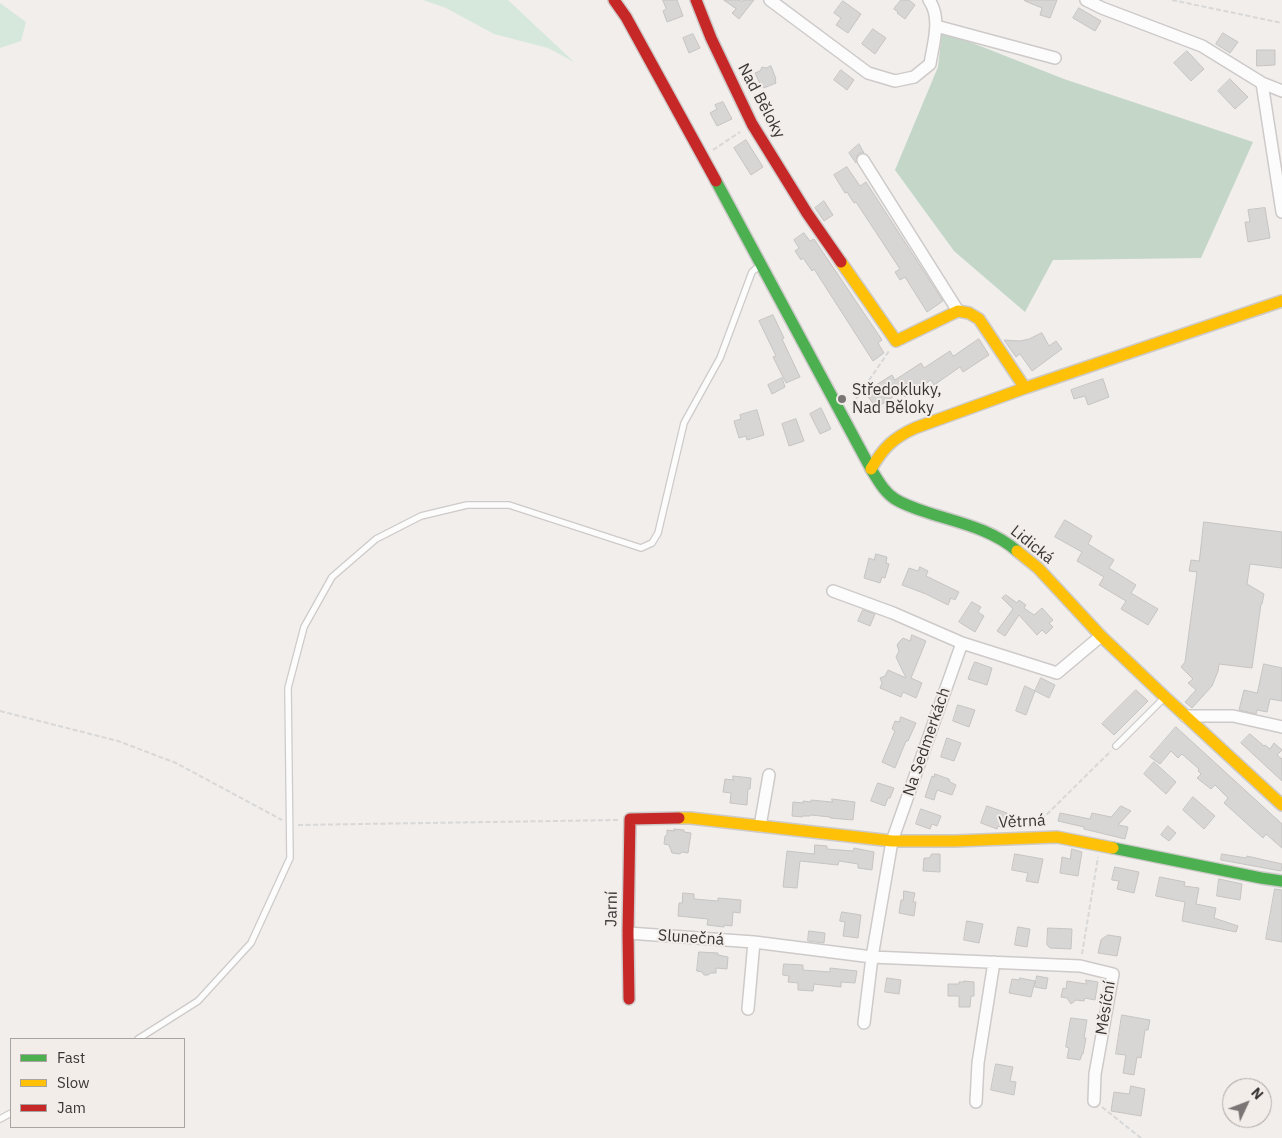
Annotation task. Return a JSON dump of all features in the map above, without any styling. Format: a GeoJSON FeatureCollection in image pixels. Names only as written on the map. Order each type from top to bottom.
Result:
{"type":"FeatureCollection","features":[{"type":"Feature","properties":{"kind":"street","name":"Lidická"},"geometry":{"type":"LineString","coordinates":[[614,0],[626,17],[883,488],[895,499],[920,510],[985,531],[1009,544],[1038,568],[1101,636],[1282,805]]}},
{"type":"Feature","properties":{"kind":"street","name":"Nad Běloky"},"geometry":{"type":"LineString","coordinates":[[696,0],[711,38],[752,124],[807,213],[896,341]]}},
{"type":"Feature","properties":{"kind":"street"},"geometry":{"type":"LineString","coordinates":[[770,0],[868,73],[895,81],[914,77],[930,64],[936,26],[933,5],[930,0]]}},
{"type":"Feature","properties":{"kind":"street"},"geometry":{"type":"LineString","coordinates":[[1086,0],[1102,8],[1202,46],[1262,83],[1282,91]]}},
{"type":"Feature","properties":{"kind":"street"},"geometry":{"type":"LineString","coordinates":[[936,26],[1055,58]]}},
{"type":"Feature","properties":{"kind":"street"},"geometry":{"type":"LineString","coordinates":[[1262,83],[1282,212]]}},
{"type":"Feature","properties":{"kind":"street"},"geometry":{"type":"LineString","coordinates":[[863,160],[958,311]]}},
{"type":"Feature","properties":{"kind":"street"},"geometry":{"type":"LineString","coordinates":[[871,469],[880,452],[889,442],[898,435],[915,428],[1025,388],[1282,300]]}},
{"type":"Feature","properties":{"kind":"street"},"geometry":{"type":"LineString","coordinates":[[896,341],[958,311],[972,313],[979,319],[1025,388]]}},
{"type":"Feature","properties":{"kind":"street"},"geometry":{"type":"LineString","coordinates":[[833,591],[893,613],[962,642],[1057,673],[1101,636]]}},
{"type":"Feature","properties":{"kind":"street","name":"Na Sedmerkách"},"geometry":{"type":"LineString","coordinates":[[892,841],[962,642]]}},
{"type":"Feature","properties":{"kind":"street"},"geometry":{"type":"LineString","coordinates":[[1185,716],[1233,716],[1282,727]]}},
{"type":"Feature","properties":{"kind":"street"},"geometry":{"type":"LineString","coordinates":[[760,826],[770,775]]}},
{"type":"Feature","properties":{"kind":"street","name":"Větrná"},"geometry":{"type":"LineString","coordinates":[[630,819],[690,818],[892,841],[955,842],[1057,836],[1282,881]]}},
{"type":"Feature","properties":{"kind":"street","name":"Jarní"},"geometry":{"type":"LineString","coordinates":[[628,999],[630,819]]}},
{"type":"Feature","properties":{"kind":"street"},"geometry":{"type":"LineString","coordinates":[[864,1024],[872,957],[892,841]]}},
{"type":"Feature","properties":{"kind":"street","name":"Slunečná"},"geometry":{"type":"LineString","coordinates":[[628,933],[754,942],[872,957]]}},
{"type":"Feature","properties":{"kind":"street"},"geometry":{"type":"LineString","coordinates":[[748,1009],[754,942]]}},
{"type":"Feature","properties":{"kind":"street","name":"Měsíční"},"geometry":{"type":"LineString","coordinates":[[872,957],[1080,966],[1113,974],[1095,1074],[1094,1101]]}},
{"type":"Feature","properties":{"kind":"street"},"geometry":{"type":"LineString","coordinates":[[976,1102],[978,1063],[994,962]]}},
{"type":"Feature","properties":{"kind":"lane"},"geometry":{"type":"LineString","coordinates":[[140,1038],[198,1001],[251,943],[290,858],[288,688],[304,627],[332,577],[376,539],[421,516],[467,505],[509,505],[641,548],[652,543],[658,533],[684,423],[720,358],[752,272],[762,264]]}},
{"type":"Feature","properties":{"kind":"lane"},"geometry":{"type":"LineString","coordinates":[[1116,746],[1165,697]]}},
{"type":"Feature","properties":{"kind":"path"},"geometry":{"type":"LineString","coordinates":[[1172,0],[1282,23]]}},
{"type":"Feature","properties":{"kind":"path"},"geometry":{"type":"LineString","coordinates":[[702,156],[752,124]]}},
{"type":"Feature","properties":{"kind":"path"},"geometry":{"type":"LineString","coordinates":[[843,417],[896,341]]}},
{"type":"Feature","properties":{"kind":"path"},"geometry":{"type":"LineString","coordinates":[[0,711],[118,741],[176,763],[290,825],[630,819]]}},
{"type":"Feature","properties":{"kind":"path"},"geometry":{"type":"LineString","coordinates":[[1036,825],[1116,746]]}},
{"type":"Feature","properties":{"kind":"path"},"geometry":{"type":"LineString","coordinates":[[1080,966],[1100,845]]}},
{"type":"Feature","properties":{"kind":"path"},"geometry":{"type":"LineString","coordinates":[[1094,1101],[1141,1138]]}},
{"type":"Feature","properties":{"kind":"green space"},"geometry":{"type":"Polygon","coordinates":[[[423,0],[508,0],[574,62],[548,48],[494,34],[446,8],[423,0]]]}},
{"type":"Feature","properties":{"kind":"green space"},"geometry":{"type":"Polygon","coordinates":[[[0,3],[26,22],[21,41],[0,48],[0,3]]]}},
{"type":"Feature","properties":{"kind":"green space"},"geometry":{"type":"Polygon","coordinates":[[[942,31],[1064,79],[1253,142],[1201,258],[1053,260],[1025,312],[954,251],[895,170],[938,67],[942,31]]]}},
{"type":"Feature","properties":{"kind":"building"},"geometry":{"type":"Polygon","coordinates":[[[663,0],[677,0],[683,16],[667,22],[663,11],[666,9],[663,0]]]}},
{"type":"Feature","properties":{"kind":"building"},"geometry":{"type":"Polygon","coordinates":[[[724,0],[740,0],[742,2],[743,0],[754,0],[739,19],[732,13],[736,9],[724,0]]]}},
{"type":"Feature","properties":{"kind":"building"},"geometry":{"type":"Polygon","coordinates":[[[901,0],[909,0],[915,5],[905,19],[894,9],[901,0]]]}},
{"type":"Feature","properties":{"kind":"building"},"geometry":{"type":"Polygon","coordinates":[[[1025,0],[1057,0],[1050,18],[1040,15],[1042,8],[1025,0]]]}},
{"type":"Feature","properties":{"kind":"building"},"geometry":{"type":"Polygon","coordinates":[[[843,1],[861,14],[848,33],[836,25],[841,18],[834,13],[843,1]]]}},
{"type":"Feature","properties":{"kind":"building"},"geometry":{"type":"Polygon","coordinates":[[[1079,8],[1101,21],[1095,31],[1073,18],[1079,8]]]}},
{"type":"Feature","properties":{"kind":"building"},"geometry":{"type":"Polygon","coordinates":[[[873,29],[886,38],[875,54],[862,44],[873,29]]]}},
{"type":"Feature","properties":{"kind":"building"},"geometry":{"type":"Polygon","coordinates":[[[1223,33],[1238,42],[1230,53],[1216,44],[1223,33]]]}},
{"type":"Feature","properties":{"kind":"building"},"geometry":{"type":"Polygon","coordinates":[[[693,34],[700,48],[689,53],[683,38],[693,34]]]}},
{"type":"Feature","properties":{"kind":"building"},"geometry":{"type":"Polygon","coordinates":[[[1257,50],[1275,50],[1275,65],[1257,66],[1257,50]]]}},
{"type":"Feature","properties":{"kind":"building"},"geometry":{"type":"Polygon","coordinates":[[[1187,51],[1204,69],[1191,81],[1174,63],[1187,51]]]}},
{"type":"Feature","properties":{"kind":"building"},"geometry":{"type":"Polygon","coordinates":[[[771,66],[776,83],[764,88],[761,86],[755,73],[760,71],[762,67],[771,66]]]}},
{"type":"Feature","properties":{"kind":"building"},"geometry":{"type":"Polygon","coordinates":[[[841,70],[854,80],[847,90],[834,80],[841,70]]]}},
{"type":"Feature","properties":{"kind":"building"},"geometry":{"type":"Polygon","coordinates":[[[1230,79],[1248,97],[1235,109],[1218,91],[1230,79]]]}},
{"type":"Feature","properties":{"kind":"building"},"geometry":{"type":"Polygon","coordinates":[[[723,102],[732,119],[717,126],[710,113],[717,109],[715,105],[723,102]]]}},
{"type":"Feature","properties":{"kind":"building"},"geometry":{"type":"Polygon","coordinates":[[[746,140],[763,167],[751,175],[734,148],[746,140]]]}},
{"type":"Feature","properties":{"kind":"building"},"geometry":{"type":"Polygon","coordinates":[[[859,144],[864,153],[859,153],[856,163],[849,153],[859,144]]]}},
{"type":"Feature","properties":{"kind":"building"},"geometry":{"type":"Polygon","coordinates":[[[847,167],[860,186],[866,182],[943,301],[927,312],[905,277],[900,280],[895,272],[900,269],[856,202],[854,203],[847,192],[845,193],[834,175],[847,167]]]}},
{"type":"Feature","properties":{"kind":"building"},"geometry":{"type":"Polygon","coordinates":[[[824,201],[833,215],[824,221],[815,208],[824,201]]]}},
{"type":"Feature","properties":{"kind":"building"},"geometry":{"type":"Polygon","coordinates":[[[1265,208],[1270,238],[1248,242],[1245,222],[1250,222],[1248,210],[1265,208]]]}},
{"type":"Feature","properties":{"kind":"building"},"geometry":{"type":"Polygon","coordinates":[[[804,233],[810,241],[814,239],[882,340],[878,343],[884,353],[873,361],[814,269],[812,271],[803,258],[801,260],[795,251],[799,248],[794,240],[804,233]]]}},
{"type":"Feature","properties":{"kind":"building"},"geometry":{"type":"Polygon","coordinates":[[[773,315],[800,377],[786,383],[773,357],[776,356],[759,321],[773,315]]]}},
{"type":"Feature","properties":{"kind":"building"},"geometry":{"type":"Polygon","coordinates":[[[1042,333],[1049,346],[1056,341],[1062,349],[1032,371],[1020,354],[1016,357],[1004,340],[1020,341],[1042,333]]]}},
{"type":"Feature","properties":{"kind":"building"},"geometry":{"type":"Polygon","coordinates":[[[979,339],[989,355],[963,372],[960,367],[934,385],[931,380],[905,397],[902,391],[876,408],[865,392],[892,375],[895,380],[921,363],[924,368],[950,351],[953,356],[979,339]]]}},
{"type":"Feature","properties":{"kind":"building"},"geometry":{"type":"Polygon","coordinates":[[[782,378],[785,387],[772,394],[768,385],[782,378]]]}},
{"type":"Feature","properties":{"kind":"building"},"geometry":{"type":"Polygon","coordinates":[[[1103,379],[1109,397],[1088,405],[1085,396],[1074,399],[1071,390],[1103,379]]]}},
{"type":"Feature","properties":{"kind":"building"},"geometry":{"type":"Polygon","coordinates":[[[821,408],[831,429],[820,434],[810,414],[821,408]]]}},
{"type":"Feature","properties":{"kind":"building"},"geometry":{"type":"Polygon","coordinates":[[[757,410],[764,435],[747,440],[746,436],[739,438],[734,421],[741,419],[740,415],[757,410]]]}},
{"type":"Feature","properties":{"kind":"building"},"geometry":{"type":"Polygon","coordinates":[[[796,419],[804,441],[789,446],[782,424],[796,419]]]}},
{"type":"Feature","properties":{"kind":"building"},"geometry":{"type":"Polygon","coordinates":[[[1065,520],[1092,536],[1088,544],[1114,560],[1109,568],[1136,585],[1131,593],[1158,609],[1148,625],[1121,609],[1126,601],[1099,585],[1104,577],[1077,561],[1082,552],[1055,537],[1065,520]]]}},
{"type":"Feature","properties":{"kind":"building"},"geometry":{"type":"Polygon","coordinates":[[[1204,522],[1282,532],[1282,568],[1250,564],[1247,584],[1264,594],[1252,668],[1219,664],[1212,686],[1192,708],[1185,702],[1196,690],[1188,683],[1193,679],[1181,667],[1185,662],[1197,572],[1189,571],[1191,560],[1199,561],[1204,522]]]}},
{"type":"Feature","properties":{"kind":"building"},"geometry":{"type":"Polygon","coordinates":[[[876,554],[887,557],[886,563],[889,564],[885,578],[882,577],[880,583],[864,578],[869,558],[874,560],[876,554]]]}},
{"type":"Feature","properties":{"kind":"building"},"geometry":{"type":"Polygon","coordinates":[[[920,567],[928,571],[926,576],[959,592],[955,600],[951,598],[948,605],[902,585],[909,568],[918,571],[920,567]]]}},
{"type":"Feature","properties":{"kind":"building"},"geometry":{"type":"Polygon","coordinates":[[[1006,595],[1017,603],[1019,600],[1026,605],[1024,608],[1034,615],[1042,608],[1053,620],[1049,623],[1053,627],[1046,634],[1042,630],[1037,635],[1019,615],[1005,636],[997,631],[1013,609],[1002,598],[1006,595]]]}},
{"type":"Feature","properties":{"kind":"building"},"geometry":{"type":"Polygon","coordinates":[[[972,602],[981,607],[978,612],[984,616],[975,632],[959,622],[972,602]]]}},
{"type":"Feature","properties":{"kind":"building"},"geometry":{"type":"Polygon","coordinates":[[[863,610],[875,614],[870,626],[858,621],[863,610]]]}},
{"type":"Feature","properties":{"kind":"building"},"geometry":{"type":"Polygon","coordinates":[[[912,635],[926,641],[911,678],[922,683],[916,698],[903,692],[901,697],[880,688],[882,683],[880,678],[885,676],[888,670],[906,678],[896,657],[899,651],[897,645],[903,638],[910,641],[912,635]]]}},
{"type":"Feature","properties":{"kind":"building"},"geometry":{"type":"Polygon","coordinates":[[[975,662],[992,668],[987,685],[968,679],[975,662]]]}},
{"type":"Feature","properties":{"kind":"building"},"geometry":{"type":"Polygon","coordinates":[[[1264,664],[1282,668],[1282,701],[1270,699],[1267,712],[1257,710],[1256,714],[1239,710],[1244,690],[1257,693],[1264,664]]]}},
{"type":"Feature","properties":{"kind":"building"},"geometry":{"type":"Polygon","coordinates":[[[1041,678],[1055,685],[1049,698],[1035,691],[1041,678]]]}},
{"type":"Feature","properties":{"kind":"building"},"geometry":{"type":"Polygon","coordinates":[[[1025,686],[1035,691],[1026,715],[1016,711],[1025,686]]]}},
{"type":"Feature","properties":{"kind":"building"},"geometry":{"type":"Polygon","coordinates":[[[1136,690],[1148,701],[1114,735],[1102,724],[1136,690]]]}},
{"type":"Feature","properties":{"kind":"building"},"geometry":{"type":"Polygon","coordinates":[[[958,705],[975,710],[969,727],[953,721],[958,705]]]}},
{"type":"Feature","properties":{"kind":"building"},"geometry":{"type":"Polygon","coordinates":[[[901,717],[916,723],[895,768],[882,762],[895,731],[892,729],[895,721],[899,722],[901,717]]]}},
{"type":"Feature","properties":{"kind":"building"},"geometry":{"type":"Polygon","coordinates":[[[1176,727],[1282,824],[1282,848],[1266,834],[1263,838],[1224,803],[1228,798],[1215,785],[1211,789],[1197,778],[1201,774],[1198,771],[1199,769],[1182,754],[1178,758],[1171,751],[1160,764],[1150,757],[1176,727]]]}},
{"type":"Feature","properties":{"kind":"building"},"geometry":{"type":"Polygon","coordinates":[[[1250,734],[1270,749],[1274,743],[1282,750],[1277,755],[1282,759],[1282,781],[1241,743],[1250,734]]]}},
{"type":"Feature","properties":{"kind":"building"},"geometry":{"type":"Polygon","coordinates":[[[947,738],[961,743],[954,761],[941,757],[947,738]]]}},
{"type":"Feature","properties":{"kind":"building"},"geometry":{"type":"Polygon","coordinates":[[[1154,762],[1176,782],[1166,794],[1144,774],[1154,762]]]}},
{"type":"Feature","properties":{"kind":"building"},"geometry":{"type":"Polygon","coordinates":[[[935,774],[949,779],[950,782],[956,785],[952,795],[937,790],[934,800],[925,797],[932,776],[934,777],[935,774]]]}},
{"type":"Feature","properties":{"kind":"building"},"geometry":{"type":"Polygon","coordinates":[[[733,776],[751,778],[747,805],[730,803],[731,793],[723,792],[725,779],[733,780],[733,776]]]}},
{"type":"Feature","properties":{"kind":"building"},"geometry":{"type":"Polygon","coordinates":[[[878,783],[894,788],[885,806],[871,801],[878,783]]]}},
{"type":"Feature","properties":{"kind":"building"},"geometry":{"type":"Polygon","coordinates":[[[1193,797],[1215,816],[1204,829],[1183,810],[1193,797]]]}},
{"type":"Feature","properties":{"kind":"building"},"geometry":{"type":"Polygon","coordinates":[[[832,799],[855,802],[853,820],[811,815],[802,817],[792,816],[793,802],[803,803],[803,801],[811,802],[811,800],[832,802],[832,799]]]}},
{"type":"Feature","properties":{"kind":"building"},"geometry":{"type":"Polygon","coordinates":[[[987,806],[1007,813],[1001,827],[998,826],[997,829],[981,823],[987,806]]]}},
{"type":"Feature","properties":{"kind":"building"},"geometry":{"type":"Polygon","coordinates":[[[1121,806],[1131,811],[1118,825],[1128,827],[1125,839],[1058,821],[1060,813],[1090,819],[1092,813],[1111,817],[1121,806]]]}},
{"type":"Feature","properties":{"kind":"building"},"geometry":{"type":"Polygon","coordinates":[[[921,809],[941,816],[937,826],[932,824],[930,829],[916,824],[921,809]]]}},
{"type":"Feature","properties":{"kind":"building"},"geometry":{"type":"Polygon","coordinates":[[[1168,826],[1176,833],[1169,841],[1161,835],[1168,826]]]}},
{"type":"Feature","properties":{"kind":"building"},"geometry":{"type":"Polygon","coordinates":[[[674,829],[691,833],[688,853],[672,853],[669,845],[664,844],[667,830],[674,831],[674,829]]]}},
{"type":"Feature","properties":{"kind":"building"},"geometry":{"type":"Polygon","coordinates":[[[815,845],[827,846],[827,849],[853,851],[854,848],[874,852],[872,870],[858,868],[858,864],[839,861],[838,865],[800,861],[797,888],[783,887],[787,851],[814,854],[815,845]]]}},
{"type":"Feature","properties":{"kind":"building"},"geometry":{"type":"Polygon","coordinates":[[[1072,849],[1082,852],[1078,876],[1060,873],[1062,857],[1070,859],[1072,849]]]}},
{"type":"Feature","properties":{"kind":"building"},"geometry":{"type":"Polygon","coordinates":[[[932,854],[940,854],[940,872],[923,871],[924,858],[929,858],[932,854]]]}},
{"type":"Feature","properties":{"kind":"building"},"geometry":{"type":"Polygon","coordinates":[[[1015,854],[1043,859],[1038,883],[1026,881],[1028,873],[1012,870],[1015,854]]]}},
{"type":"Feature","properties":{"kind":"building"},"geometry":{"type":"Polygon","coordinates":[[[1222,854],[1246,858],[1247,856],[1282,864],[1281,871],[1221,860],[1222,854]]]}},
{"type":"Feature","properties":{"kind":"building"},"geometry":{"type":"Polygon","coordinates":[[[1115,867],[1139,872],[1134,893],[1117,889],[1119,881],[1112,880],[1115,867]]]}},
{"type":"Feature","properties":{"kind":"building"},"geometry":{"type":"Polygon","coordinates":[[[1160,877],[1185,882],[1184,886],[1199,888],[1196,904],[1216,908],[1214,918],[1238,926],[1236,932],[1182,921],[1185,902],[1156,896],[1160,877]]]}},
{"type":"Feature","properties":{"kind":"building"},"geometry":{"type":"Polygon","coordinates":[[[1219,879],[1242,884],[1240,900],[1217,896],[1219,879]]]}},
{"type":"Feature","properties":{"kind":"building"},"geometry":{"type":"Polygon","coordinates":[[[1275,889],[1282,890],[1282,942],[1266,939],[1275,889]]]}},
{"type":"Feature","properties":{"kind":"building"},"geometry":{"type":"Polygon","coordinates":[[[904,891],[915,893],[913,902],[916,902],[914,916],[899,913],[904,891]]]}},
{"type":"Feature","properties":{"kind":"building"},"geometry":{"type":"Polygon","coordinates":[[[683,893],[694,894],[694,899],[718,901],[718,898],[741,900],[740,913],[733,912],[732,926],[724,925],[724,927],[707,925],[708,919],[678,916],[679,903],[682,903],[683,893]]]}},
{"type":"Feature","properties":{"kind":"building"},"geometry":{"type":"Polygon","coordinates":[[[842,912],[861,915],[858,938],[843,936],[845,922],[840,921],[842,912]]]}},
{"type":"Feature","properties":{"kind":"building"},"geometry":{"type":"Polygon","coordinates":[[[967,921],[983,924],[979,943],[964,940],[967,921]]]}},
{"type":"Feature","properties":{"kind":"building"},"geometry":{"type":"Polygon","coordinates":[[[1018,927],[1030,929],[1027,947],[1015,945],[1018,927]]]}},
{"type":"Feature","properties":{"kind":"building"},"geometry":{"type":"Polygon","coordinates":[[[1048,928],[1072,929],[1071,949],[1050,948],[1047,945],[1048,928]]]}},
{"type":"Feature","properties":{"kind":"building"},"geometry":{"type":"Polygon","coordinates":[[[809,931],[825,933],[824,943],[808,941],[809,931]]]}},
{"type":"Feature","properties":{"kind":"building"},"geometry":{"type":"Polygon","coordinates":[[[1108,935],[1121,937],[1117,956],[1098,953],[1101,940],[1108,935]]]}},
{"type":"Feature","properties":{"kind":"building"},"geometry":{"type":"Polygon","coordinates":[[[699,952],[718,953],[718,955],[728,957],[727,969],[716,968],[716,973],[708,975],[697,971],[699,952]]]}},
{"type":"Feature","properties":{"kind":"building"},"geometry":{"type":"Polygon","coordinates":[[[784,964],[803,965],[803,970],[830,972],[830,968],[857,971],[855,983],[841,982],[841,987],[814,984],[813,991],[798,990],[798,983],[788,982],[789,976],[783,975],[784,964]]]}},
{"type":"Feature","properties":{"kind":"building"},"geometry":{"type":"Polygon","coordinates":[[[1037,976],[1048,978],[1046,989],[1035,987],[1037,976]]]}},
{"type":"Feature","properties":{"kind":"building"},"geometry":{"type":"Polygon","coordinates":[[[887,978],[901,980],[899,994],[885,992],[887,978]]]}},
{"type":"Feature","properties":{"kind":"building"},"geometry":{"type":"Polygon","coordinates":[[[1020,978],[1035,981],[1031,997],[1009,993],[1012,979],[1019,980],[1020,978]]]}},
{"type":"Feature","properties":{"kind":"building"},"geometry":{"type":"Polygon","coordinates":[[[1086,980],[1098,982],[1095,1000],[1085,998],[1084,1001],[1076,1000],[1071,1004],[1067,998],[1061,997],[1063,988],[1066,989],[1067,981],[1086,984],[1086,980]]]}},
{"type":"Feature","properties":{"kind":"building"},"geometry":{"type":"Polygon","coordinates":[[[959,982],[974,982],[974,996],[971,996],[970,1007],[959,1007],[959,996],[948,996],[948,984],[959,984],[959,982]]]}},
{"type":"Feature","properties":{"kind":"building"},"geometry":{"type":"Polygon","coordinates":[[[1122,1015],[1150,1020],[1148,1030],[1145,1030],[1141,1058],[1137,1057],[1134,1075],[1123,1073],[1126,1055],[1116,1054],[1122,1015]]]}},
{"type":"Feature","properties":{"kind":"building"},"geometry":{"type":"Polygon","coordinates":[[[1071,1018],[1087,1020],[1084,1038],[1086,1038],[1080,1060],[1067,1058],[1069,1048],[1066,1047],[1071,1018]]]}},
{"type":"Feature","properties":{"kind":"building"},"geometry":{"type":"Polygon","coordinates":[[[996,1064],[1013,1067],[1010,1081],[1016,1082],[1014,1095],[991,1090],[996,1064]]]}},
{"type":"Feature","properties":{"kind":"building"},"geometry":{"type":"Polygon","coordinates":[[[1131,1086],[1145,1089],[1141,1116],[1111,1111],[1114,1092],[1129,1094],[1131,1086]]]}},
{"type":"Feature","properties":{"kind":"traffic: fast"},"geometry":{"type":"LineString","coordinates":[[716,181],[871,469],[884,489],[904,504],[987,532],[1017,551]]}},
{"type":"Feature","properties":{"kind":"traffic: fast"},"geometry":{"type":"LineString","coordinates":[[1113,848],[1282,881]]}},
{"type":"Feature","properties":{"kind":"traffic: slow"},"geometry":{"type":"LineString","coordinates":[[841,262],[896,341],[958,311],[969,313],[979,319],[1025,388]]}},
{"type":"Feature","properties":{"kind":"traffic: slow"},"geometry":{"type":"LineString","coordinates":[[871,469],[889,444],[915,428],[1025,388],[1282,301]]}},
{"type":"Feature","properties":{"kind":"traffic: slow"},"geometry":{"type":"LineString","coordinates":[[1017,551],[1038,568],[1101,636],[1282,805]]}},
{"type":"Feature","properties":{"kind":"traffic: slow"},"geometry":{"type":"LineString","coordinates":[[679,818],[892,841],[955,841],[1057,837],[1113,848]]}},
{"type":"Feature","properties":{"kind":"traffic: jam"},"geometry":{"type":"LineString","coordinates":[[614,0],[626,17],[716,181]]}},
{"type":"Feature","properties":{"kind":"traffic: jam"},"geometry":{"type":"LineString","coordinates":[[696,0],[711,38],[752,124],[807,213],[841,262]]}},
{"type":"Feature","properties":{"kind":"traffic: jam"},"geometry":{"type":"LineString","coordinates":[[629,999],[630,819],[679,818]]}},
{"type":"Feature","properties":{"kind":"place","name":"Středokluky, Nad Běloky"},"geometry":{"type":"Point","coordinates":[842,399]}}]}
